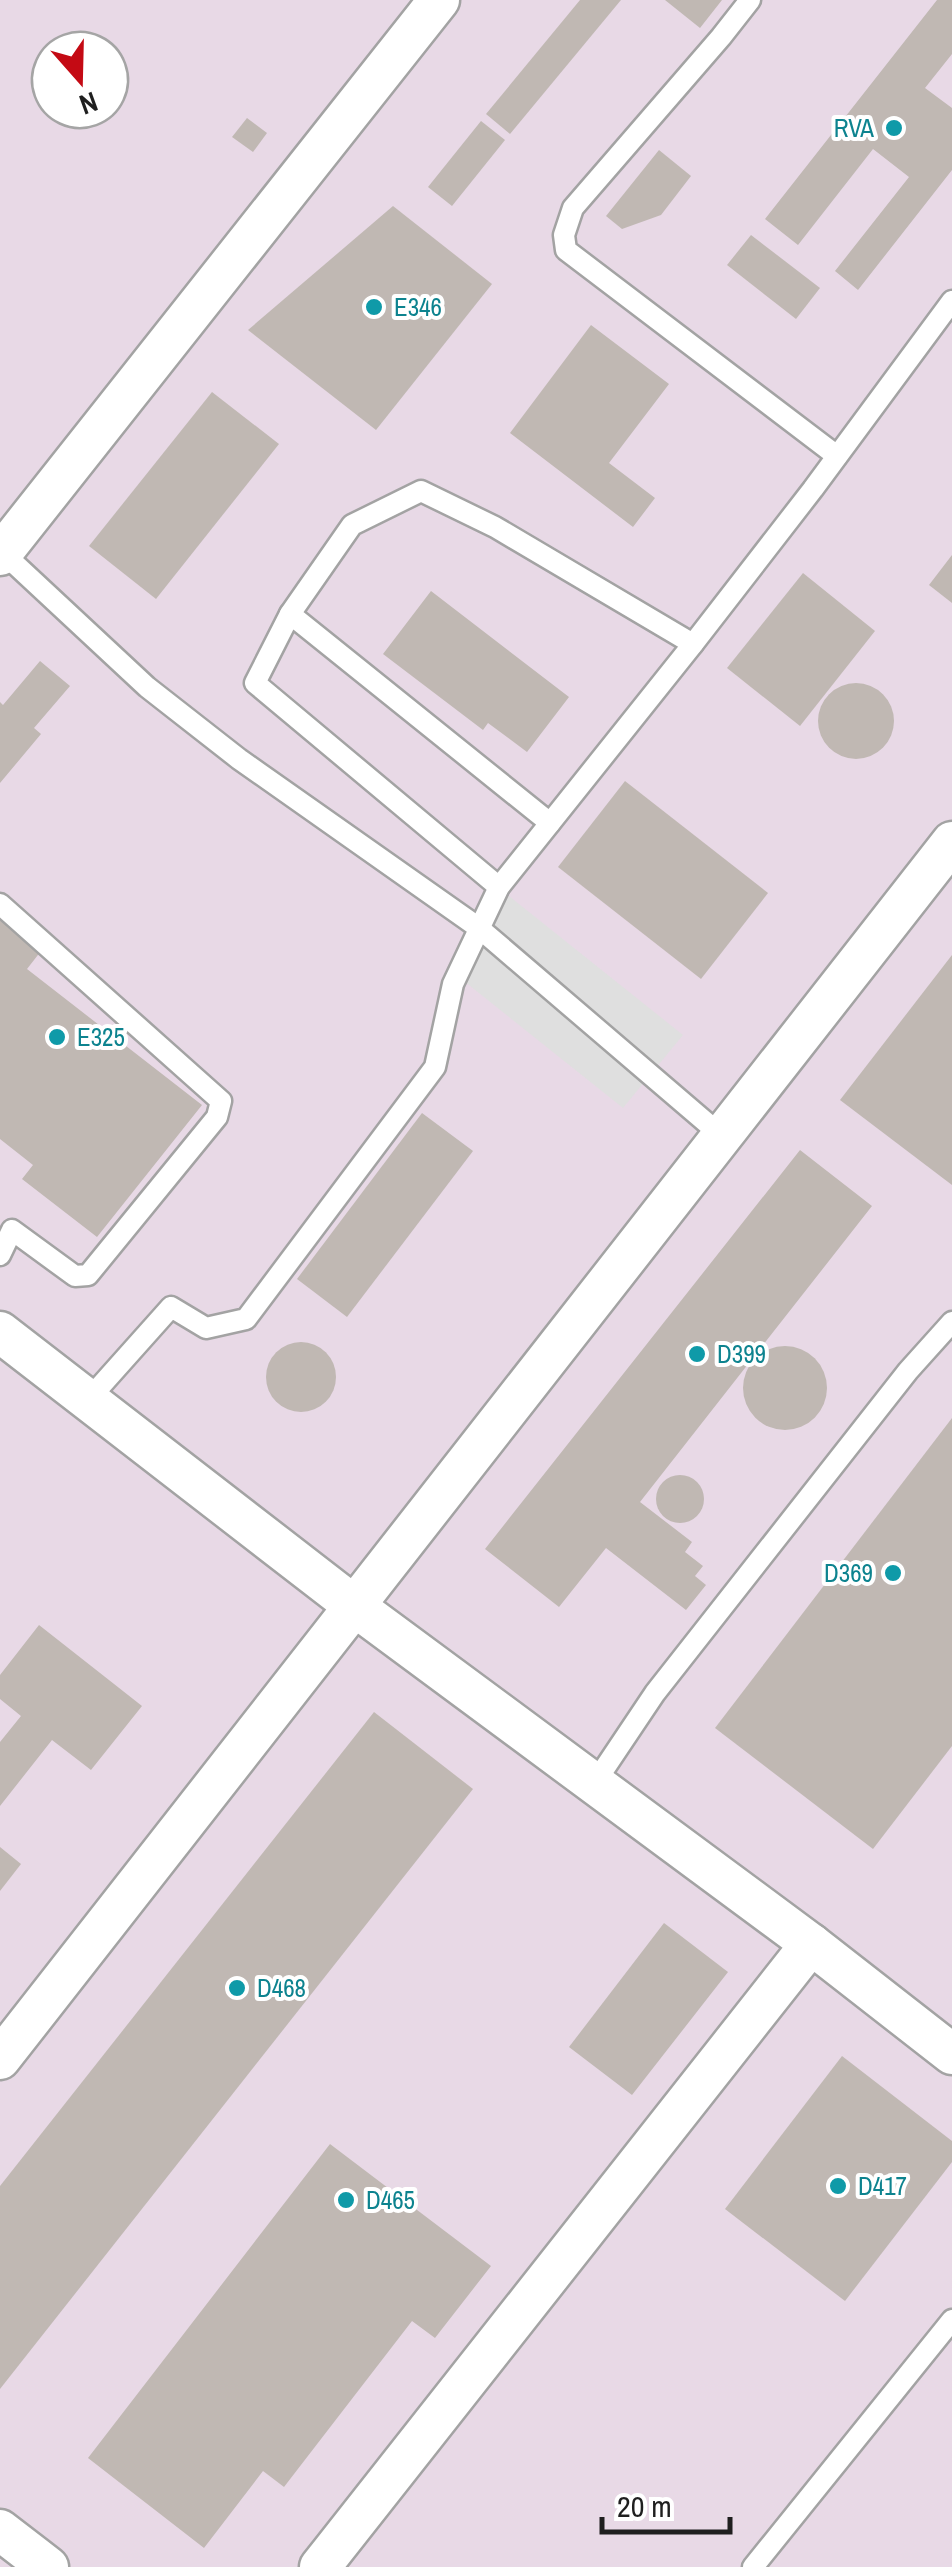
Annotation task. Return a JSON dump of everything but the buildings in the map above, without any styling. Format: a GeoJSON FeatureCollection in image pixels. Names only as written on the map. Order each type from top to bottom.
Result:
{"type":"FeatureCollection","features":[{"type":"Feature","properties":{"kind":"street"},"geometry":{"type":"LineString","coordinates":[[1,553],[439,0]]}},
{"type":"Feature","properties":{"kind":"street"},"geometry":{"type":"LineString","coordinates":[[0,2059],[952,842]]}},
{"type":"Feature","properties":{"kind":"street"},"geometry":{"type":"LineString","coordinates":[[0,1332],[353,1605],[811,1944],[952,2054]]}},
{"type":"Feature","properties":{"kind":"street"},"geometry":{"type":"LineString","coordinates":[[320,2567],[811,1944]]}},
{"type":"Feature","properties":{"kind":"street"},"geometry":{"type":"LineString","coordinates":[[4,2541],[48,2567]]}},
{"type":"Feature","properties":{"kind":"lane"},"geometry":{"type":"LineString","coordinates":[[750,0],[574,208],[564,235],[566,250],[837,456]]}},
{"type":"Feature","properties":{"kind":"lane"},"geometry":{"type":"LineString","coordinates":[[88,1400],[171,1307],[206,1328],[246,1319],[435,1067],[453,984],[499,887],[693,644],[952,301]]}},
{"type":"Feature","properties":{"kind":"lane"},"geometry":{"type":"LineString","coordinates":[[499,887],[255,684],[290,614],[352,525],[421,491],[494,526],[693,644]]}},
{"type":"Feature","properties":{"kind":"lane"},"geometry":{"type":"LineString","coordinates":[[1,553],[147,687],[224,748],[479,928],[722,1136]]}},
{"type":"Feature","properties":{"kind":"lane"},"geometry":{"type":"LineString","coordinates":[[290,614],[550,823]]}},
{"type":"Feature","properties":{"kind":"lane"},"geometry":{"type":"LineString","coordinates":[[0,904],[220,1101],[217,1117],[88,1275],[75,1276],[6,1226],[0,1255]]}},
{"type":"Feature","properties":{"kind":"lane"},"geometry":{"type":"LineString","coordinates":[[594,1784],[655,1693],[908,1371],[952,1322]]}},
{"type":"Feature","properties":{"kind":"lane"},"geometry":{"type":"LineString","coordinates":[[753,2567],[952,2320]]}},
{"type":"Feature","properties":{"kind":"shaded area"},"geometry":{"type":"Polygon","coordinates":[[[0,0],[952,0],[952,2567],[0,2567],[0,0]]]}},
{"type":"Feature","properties":{"kind":"shaded area"},"geometry":{"type":"Polygon","coordinates":[[[509,896],[683,1035],[623,1108],[450,970],[509,896]]]}},
{"type":"Feature","properties":{"kind":"place","name":"RVA"},"geometry":{"type":"Point","coordinates":[894,128]}},
{"type":"Feature","properties":{"kind":"place","name":"E346"},"geometry":{"type":"Point","coordinates":[374,307]}},
{"type":"Feature","properties":{"kind":"place","name":"E325"},"geometry":{"type":"Point","coordinates":[57,1037]}},
{"type":"Feature","properties":{"kind":"place","name":"D399"},"geometry":{"type":"Point","coordinates":[697,1354]}},
{"type":"Feature","properties":{"kind":"place","name":"D369"},"geometry":{"type":"Point","coordinates":[893,1573]}},
{"type":"Feature","properties":{"kind":"place","name":"D468"},"geometry":{"type":"Point","coordinates":[237,1988]}},
{"type":"Feature","properties":{"kind":"place","name":"D417"},"geometry":{"type":"Point","coordinates":[838,2186]}},
{"type":"Feature","properties":{"kind":"place","name":"D465"},"geometry":{"type":"Point","coordinates":[346,2200]}}]}
